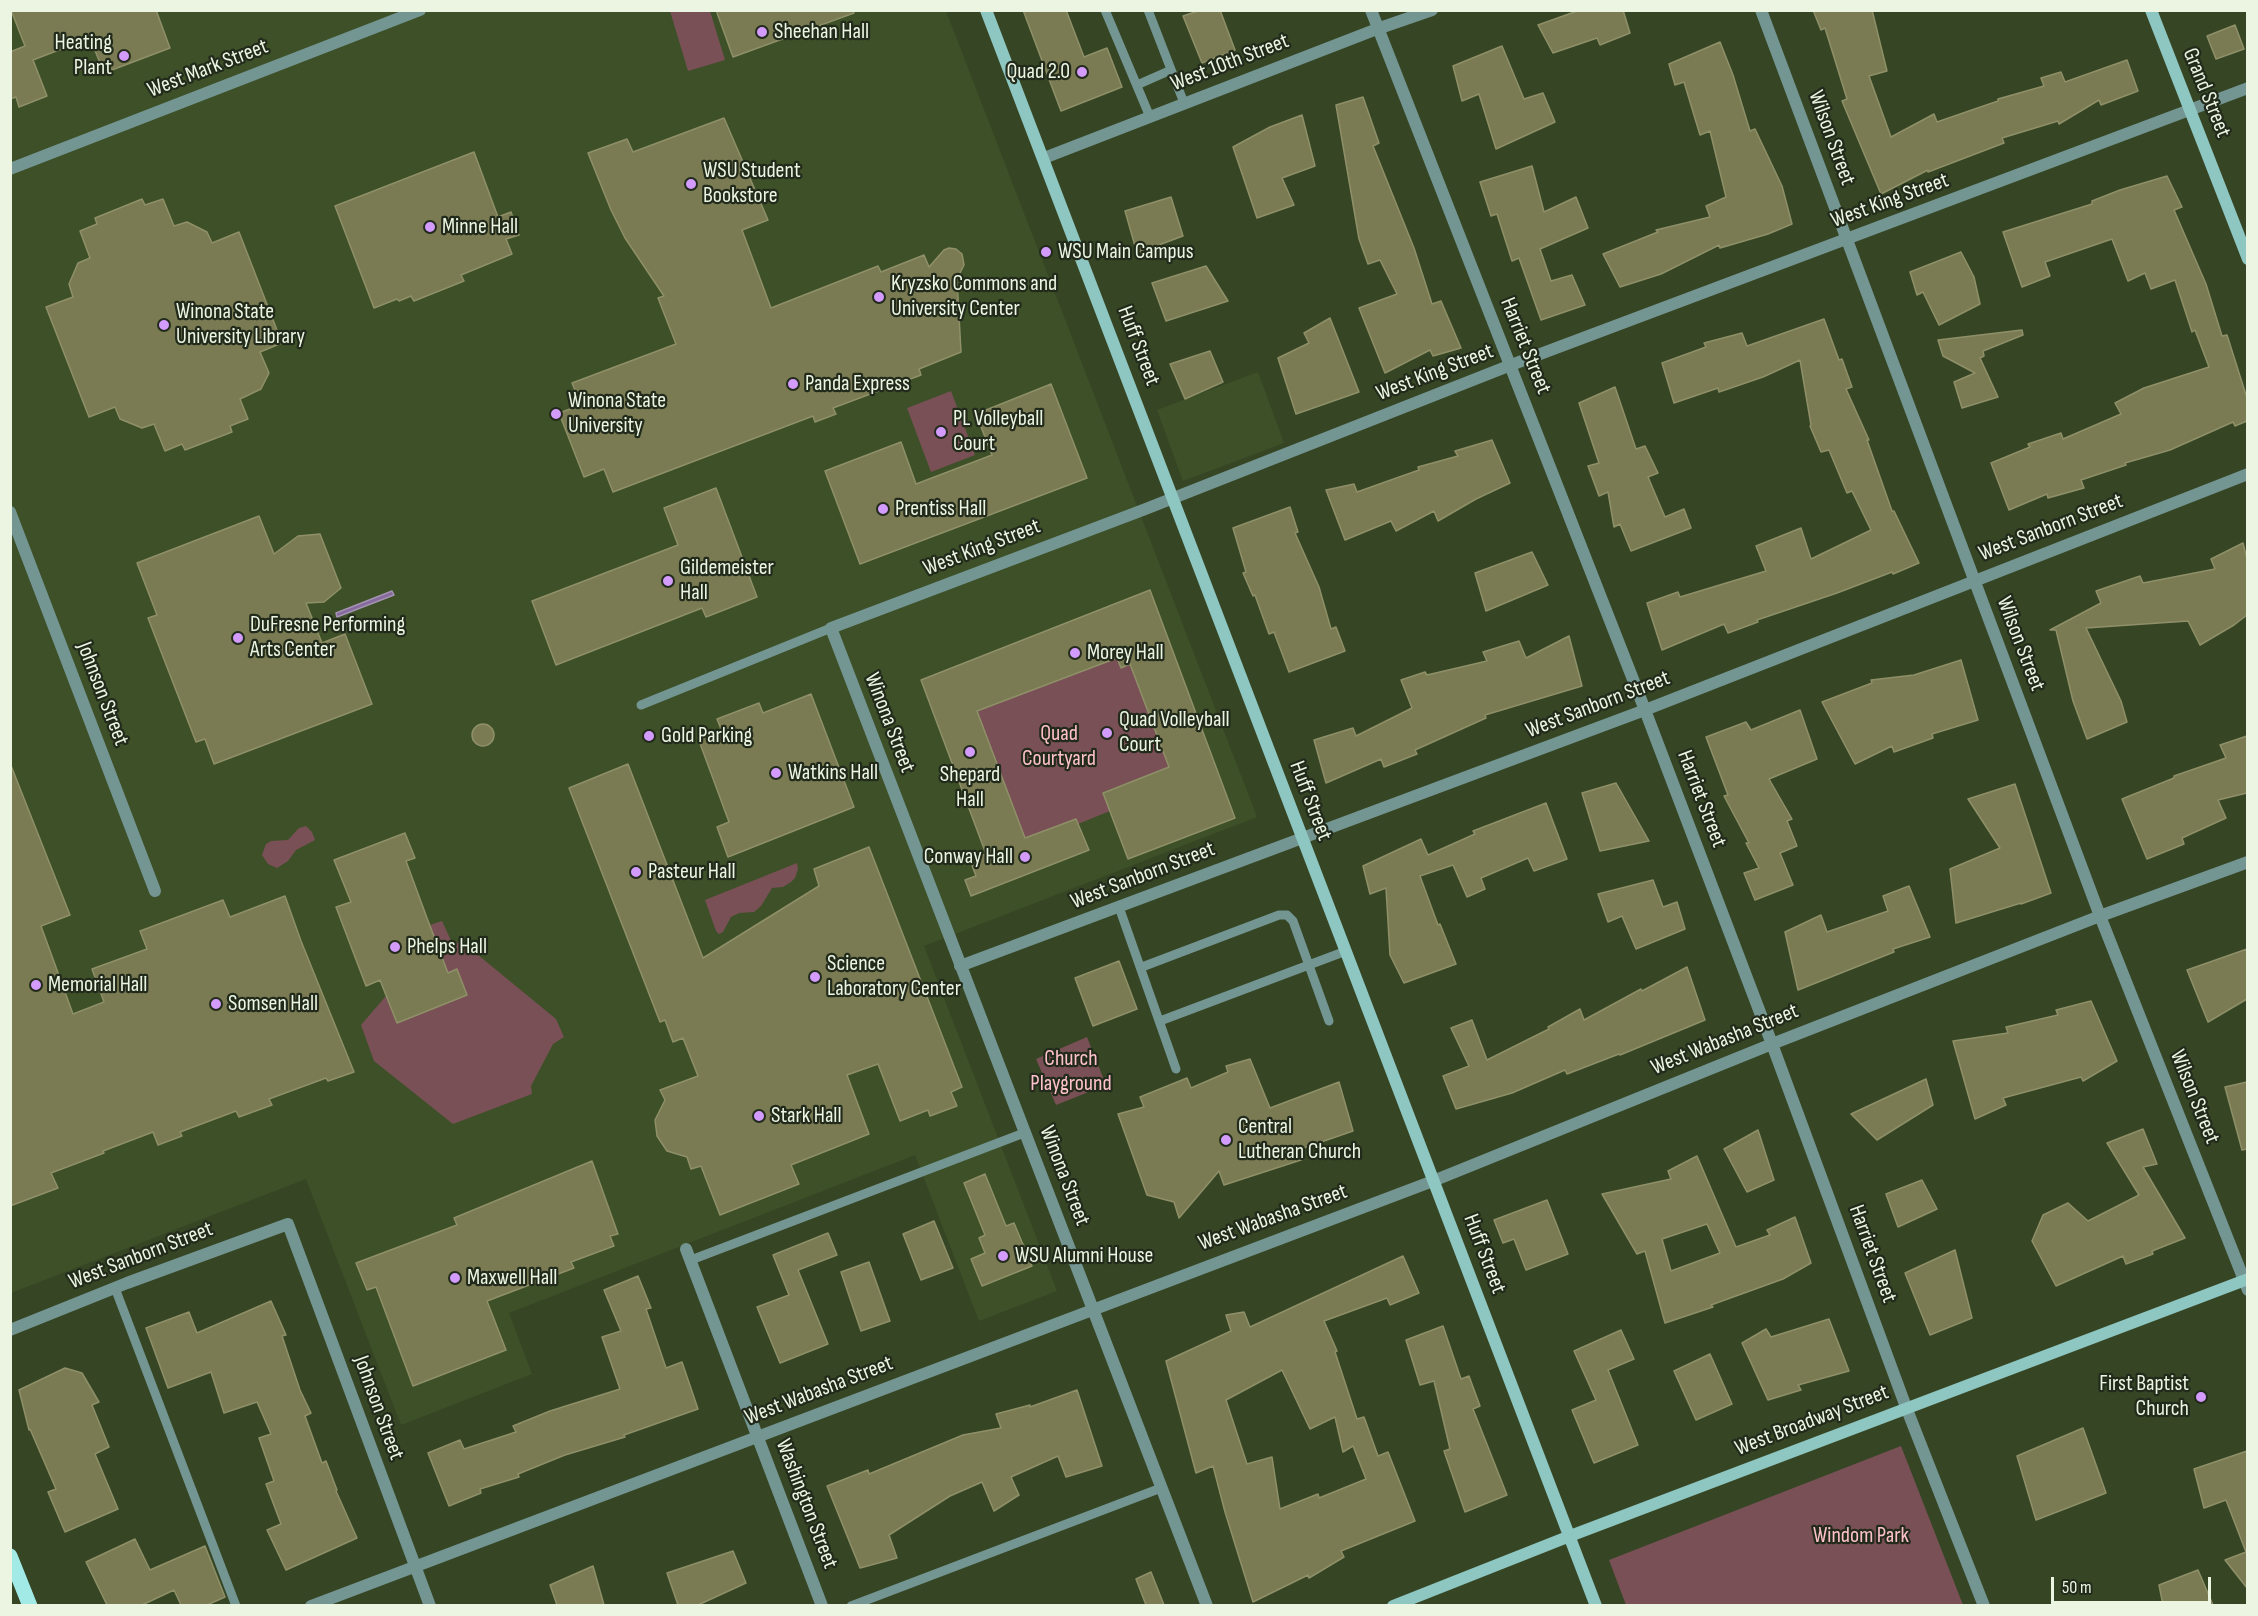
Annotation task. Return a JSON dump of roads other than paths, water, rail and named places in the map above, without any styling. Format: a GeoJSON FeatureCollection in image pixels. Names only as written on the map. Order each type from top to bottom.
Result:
{"type":"FeatureCollection","features":[{"type":"Feature","properties":{"kind":"main road","name":"Huff Street"},"geometry":{"type":"LineString","coordinates":[[986,10],[1596,1605]]}},
{"type":"Feature","properties":{"kind":"main road","name":"Grand Street"},"geometry":{"type":"LineString","coordinates":[[2151,10],[2247,259]]}},
{"type":"Feature","properties":{"kind":"main road","name":"West Broadway Street"},"geometry":{"type":"LineString","coordinates":[[1393,1605],[1906,1407],[2246,1283]]}},
{"type":"Feature","properties":{"kind":"main road"},"geometry":{"type":"LineString","coordinates":[[10,1556],[30,1605]]}},
{"type":"Feature","properties":{"kind":"street","name":"West Mark Street"},"geometry":{"type":"LineString","coordinates":[[10,168],[420,10]]}},
{"type":"Feature","properties":{"kind":"street","name":"Harriet Street"},"geometry":{"type":"LineString","coordinates":[[1371,10],[1645,710],[1772,1044],[1906,1407],[1984,1605]]}},
{"type":"Feature","properties":{"kind":"street","name":"West 10th Street"},"geometry":{"type":"LineString","coordinates":[[1044,158],[1377,29],[1432,10]]}},
{"type":"Feature","properties":{"kind":"street","name":"Wilson Street"},"geometry":{"type":"LineString","coordinates":[[1761,10],[2100,916],[2246,1283]]}},
{"type":"Feature","properties":{"kind":"street","name":"West King Street"},"geometry":{"type":"LineString","coordinates":[[831,628],[1173,498],[1511,365],[2247,88]]}},
{"type":"Feature","properties":{"kind":"street","name":"West Sanborn Street"},"geometry":{"type":"LineString","coordinates":[[960,966],[1645,710],[2247,474]]}},
{"type":"Feature","properties":{"kind":"street","name":"Johnson Street"},"geometry":{"type":"LineString","coordinates":[[10,512],[155,891]]}},
{"type":"Feature","properties":{"kind":"street","name":"Winona Street"},"geometry":{"type":"LineString","coordinates":[[831,628],[1207,1605]]}},
{"type":"Feature","properties":{"kind":"street","name":"West Wabasha Street"},"geometry":{"type":"LineString","coordinates":[[311,1605],[1433,1181],[1772,1044],[2100,916],[2247,862]]}},
{"type":"Feature","properties":{"kind":"street","name":"West Sanborn Street"},"geometry":{"type":"LineString","coordinates":[[10,1330],[115,1288],[288,1224]]}},
{"type":"Feature","properties":{"kind":"street","name":"Johnson Street"},"geometry":{"type":"LineString","coordinates":[[288,1224],[430,1605]]}},
{"type":"Feature","properties":{"kind":"street","name":"Washington Street"},"geometry":{"type":"LineString","coordinates":[[688,1254],[822,1605]]}},
{"type":"Feature","properties":{"kind":"lane"},"geometry":{"type":"LineString","coordinates":[[1105,10],[1150,117]]}},
{"type":"Feature","properties":{"kind":"lane"},"geometry":{"type":"LineString","coordinates":[[1148,10],[1184,103]]}},
{"type":"Feature","properties":{"kind":"lane"},"geometry":{"type":"LineString","coordinates":[[1137,85],[1171,70]]}},
{"type":"Feature","properties":{"kind":"lane","name":"West King Street"},"geometry":{"type":"LineString","coordinates":[[641,705],[831,628]]}},
{"type":"Feature","properties":{"kind":"lane"},"geometry":{"type":"LineString","coordinates":[[1119,907],[1176,1069]]}},
{"type":"Feature","properties":{"kind":"lane"},"geometry":{"type":"LineString","coordinates":[[1142,967],[1279,915],[1287,915],[1293,921],[1329,1021]]}},
{"type":"Feature","properties":{"kind":"lane"},"geometry":{"type":"LineString","coordinates":[[1160,1022],[1346,951]]}},
{"type":"Feature","properties":{"kind":"lane"},"geometry":{"type":"LineString","coordinates":[[688,1254],[1024,1133]]}},
{"type":"Feature","properties":{"kind":"lane"},"geometry":{"type":"LineString","coordinates":[[115,1288],[236,1605]]}},
{"type":"Feature","properties":{"kind":"lane"},"geometry":{"type":"LineString","coordinates":[[851,1605],[1161,1488]]}},
{"type":"Feature","properties":{"kind":"place","name":"Sheehan Hall"},"geometry":{"type":"Point","coordinates":[762,32]}},
{"type":"Feature","properties":{"kind":"place","name":"Heating Plant"},"geometry":{"type":"Point","coordinates":[124,56]}},
{"type":"Feature","properties":{"kind":"place","name":"Quad 2.0"},"geometry":{"type":"Point","coordinates":[1082,72]}},
{"type":"Feature","properties":{"kind":"place","name":"WSU Student Bookstore"},"geometry":{"type":"Point","coordinates":[691,184]}},
{"type":"Feature","properties":{"kind":"place","name":"Minne Hall"},"geometry":{"type":"Point","coordinates":[430,227]}},
{"type":"Feature","properties":{"kind":"place","name":"WSU Main Campus"},"geometry":{"type":"Point","coordinates":[1046,252]}},
{"type":"Feature","properties":{"kind":"place","name":"Kryzsko Commons and University Center"},"geometry":{"type":"Point","coordinates":[879,297]}},
{"type":"Feature","properties":{"kind":"place","name":"Winona State University Library"},"geometry":{"type":"Point","coordinates":[164,325]}},
{"type":"Feature","properties":{"kind":"place","name":"Panda Express"},"geometry":{"type":"Point","coordinates":[793,384]}},
{"type":"Feature","properties":{"kind":"place","name":"Winona State University"},"geometry":{"type":"Point","coordinates":[556,414]}},
{"type":"Feature","properties":{"kind":"place","name":"PL Volleyball Court"},"geometry":{"type":"Point","coordinates":[941,432]}},
{"type":"Feature","properties":{"kind":"place","name":"Prentiss Hall"},"geometry":{"type":"Point","coordinates":[883,509]}},
{"type":"Feature","properties":{"kind":"place","name":"Gildemeister Hall"},"geometry":{"type":"Point","coordinates":[668,581]}},
{"type":"Feature","properties":{"kind":"place","name":"DuFresne Performing Arts Center"},"geometry":{"type":"Point","coordinates":[238,638]}},
{"type":"Feature","properties":{"kind":"place","name":"Morey Hall"},"geometry":{"type":"Point","coordinates":[1075,653]}},
{"type":"Feature","properties":{"kind":"place","name":"Quad Volleyball Court"},"geometry":{"type":"Point","coordinates":[1107,733]}},
{"type":"Feature","properties":{"kind":"place","name":"Gold Parking"},"geometry":{"type":"Point","coordinates":[649,736]}},
{"type":"Feature","properties":{"kind":"place","name":"Shepard Hall"},"geometry":{"type":"Point","coordinates":[970,752]}},
{"type":"Feature","properties":{"kind":"place","name":"Watkins Hall"},"geometry":{"type":"Point","coordinates":[776,773]}},
{"type":"Feature","properties":{"kind":"place","name":"Conway Hall"},"geometry":{"type":"Point","coordinates":[1025,857]}},
{"type":"Feature","properties":{"kind":"place","name":"Pasteur Hall"},"geometry":{"type":"Point","coordinates":[636,872]}},
{"type":"Feature","properties":{"kind":"place","name":"Phelps Hall"},"geometry":{"type":"Point","coordinates":[395,947]}},
{"type":"Feature","properties":{"kind":"place","name":"Science Laboratory Center"},"geometry":{"type":"Point","coordinates":[815,977]}},
{"type":"Feature","properties":{"kind":"place","name":"Memorial Hall"},"geometry":{"type":"Point","coordinates":[36,985]}},
{"type":"Feature","properties":{"kind":"place","name":"Somsen Hall"},"geometry":{"type":"Point","coordinates":[216,1004]}},
{"type":"Feature","properties":{"kind":"place","name":"Stark Hall"},"geometry":{"type":"Point","coordinates":[759,1116]}},
{"type":"Feature","properties":{"kind":"place","name":"Central Lutheran Church"},"geometry":{"type":"Point","coordinates":[1226,1140]}},
{"type":"Feature","properties":{"kind":"place","name":"WSU Alumni House"},"geometry":{"type":"Point","coordinates":[1003,1256]}},
{"type":"Feature","properties":{"kind":"place","name":"Maxwell Hall"},"geometry":{"type":"Point","coordinates":[455,1278]}},
{"type":"Feature","properties":{"kind":"place","name":"First Baptist Church"},"geometry":{"type":"Point","coordinates":[2201,1397]}},
{"type":"Feature","properties":{"kind":"park label","name":"Quad Courtyard"},"geometry":{"type":"Point","coordinates":[1059,746]}},
{"type":"Feature","properties":{"kind":"park label","name":"Church Playground"},"geometry":{"type":"Point","coordinates":[1071,1072]}},
{"type":"Feature","properties":{"kind":"park label","name":"Windom Park"},"geometry":{"type":"Point","coordinates":[1861,1536]}}]}
